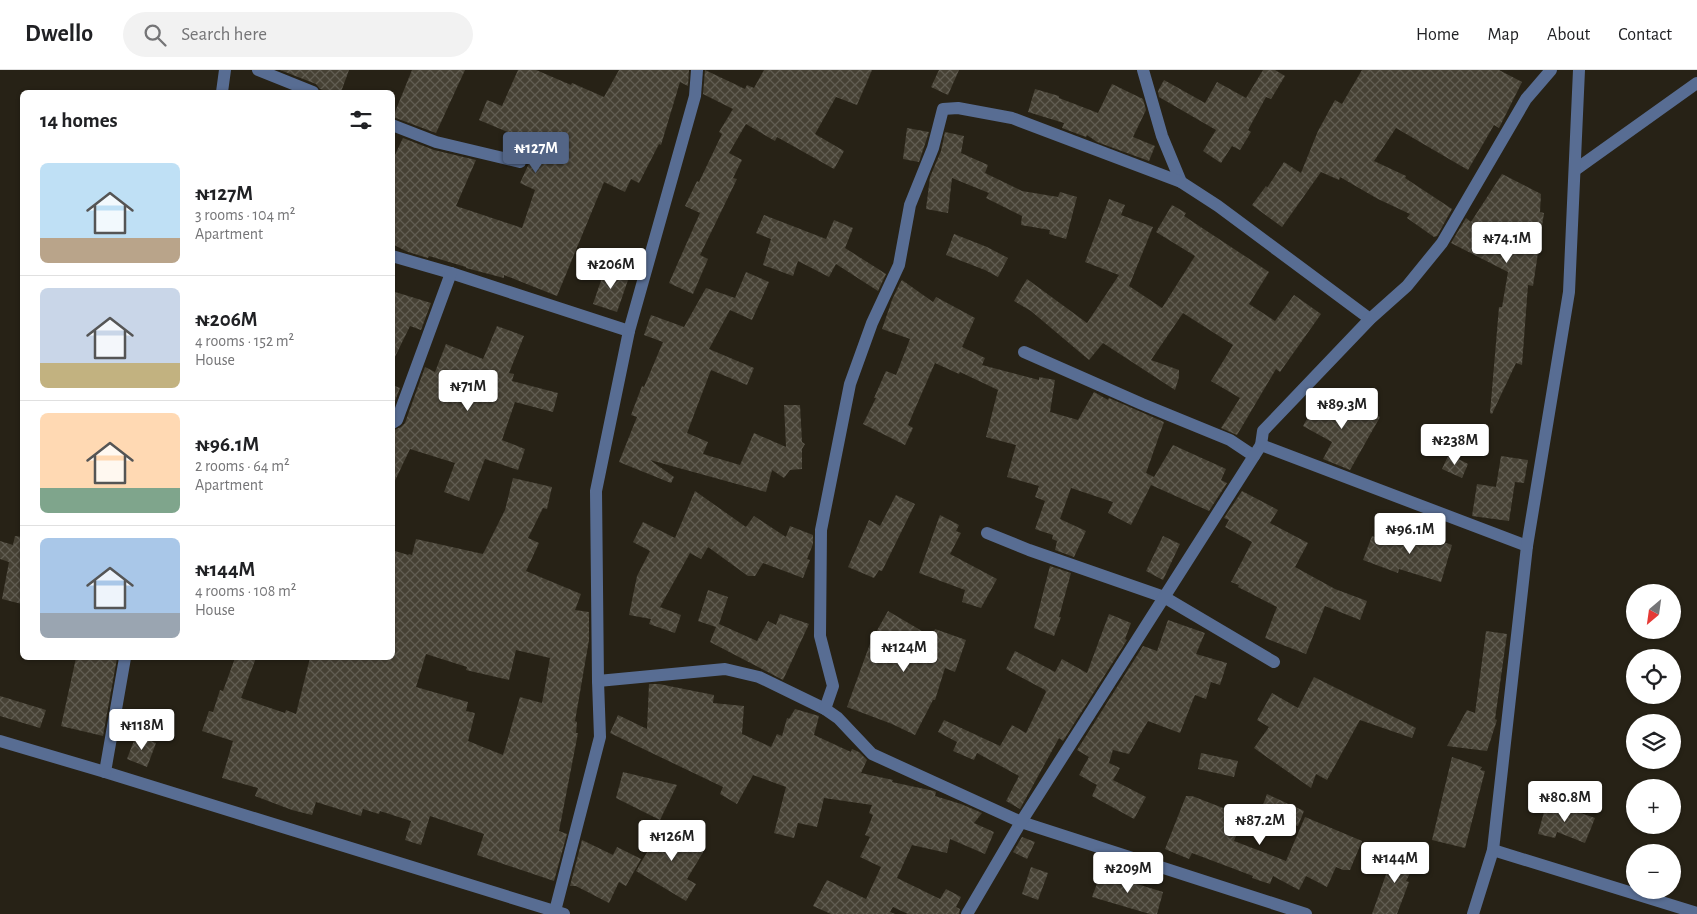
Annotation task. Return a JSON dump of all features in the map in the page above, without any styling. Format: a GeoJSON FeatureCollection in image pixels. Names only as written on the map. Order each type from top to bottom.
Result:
{"type":"FeatureCollection","features":[{"type":"Feature","properties":{"kind":"street"},"geometry":{"type":"LineString","coordinates":[[222,90],[225,70]]}},
{"type":"Feature","properties":{"kind":"street"},"geometry":{"type":"LineString","coordinates":[[258,70],[308,90]]}},
{"type":"Feature","properties":{"kind":"street"},"geometry":{"type":"LineString","coordinates":[[0,741],[560,913],[600,737],[596,491],[629,331],[695,96],[697,70]]}},
{"type":"Feature","properties":{"kind":"street"},"geometry":{"type":"LineString","coordinates":[[1143,70],[1162,136],[1181,182]]}},
{"type":"Feature","properties":{"kind":"street"},"geometry":{"type":"LineString","coordinates":[[967,914],[1021,822],[1258,451],[1263,431],[1370,319],[1407,286],[1442,243],[1526,98],[1551,70]]}},
{"type":"Feature","properties":{"kind":"street"},"geometry":{"type":"LineString","coordinates":[[1473,914],[1493,850],[1527,546],[1569,292],[1578,70]]}},
{"type":"Feature","properties":{"kind":"street"},"geometry":{"type":"LineString","coordinates":[[1574,170],[1697,83]]}},
{"type":"Feature","properties":{"kind":"street"},"geometry":{"type":"LineString","coordinates":[[825,708],[833,686],[820,636],[821,530],[826,501],[850,384],[872,323],[899,265],[910,205],[932,148],[944,109],[958,108],[1012,118],[1181,182],[1218,206],[1370,319]]}},
{"type":"Feature","properties":{"kind":"street"},"geometry":{"type":"LineString","coordinates":[[395,126],[436,142],[520,162]]}},
{"type":"Feature","properties":{"kind":"street"},"geometry":{"type":"LineString","coordinates":[[395,257],[451,273],[629,331]]}},
{"type":"Feature","properties":{"kind":"street"},"geometry":{"type":"LineString","coordinates":[[395,421],[451,273]]}},
{"type":"Feature","properties":{"kind":"street"},"geometry":{"type":"LineString","coordinates":[[1024,352],[1142,404],[1258,451],[1527,546]]}},
{"type":"Feature","properties":{"kind":"street"},"geometry":{"type":"LineString","coordinates":[[987,533],[1029,550],[1164,597],[1274,662]]}},
{"type":"Feature","properties":{"kind":"street"},"geometry":{"type":"LineString","coordinates":[[105,772],[125,660]]}},
{"type":"Feature","properties":{"kind":"street"},"geometry":{"type":"LineString","coordinates":[[598,681],[725,669],[759,678],[825,708],[838,718],[872,754],[1021,822],[1306,914]]}},
{"type":"Feature","properties":{"kind":"street"},"geometry":{"type":"LineString","coordinates":[[1493,850],[1697,913]]}},
{"type":"Feature","properties":{"kind":"building"},"geometry":{"type":"Polygon","coordinates":[[[280,70],[349,70],[342,90],[323,90],[316,84],[280,70]]]}},
{"type":"Feature","properties":{"kind":"building"},"geometry":{"type":"Polygon","coordinates":[[[412,70],[465,70],[436,133],[395,118],[395,112],[412,70]]]}},
{"type":"Feature","properties":{"kind":"building"},"geometry":{"type":"Polygon","coordinates":[[[518,70],[536,70],[604,97],[619,70],[689,70],[688,86],[680,82],[661,145],[659,144],[639,183],[631,179],[625,192],[604,182],[557,296],[504,275],[504,278],[429,256],[428,258],[395,246],[395,155],[403,138],[434,150],[476,160],[456,206],[522,228],[535,190],[520,183],[531,159],[515,150],[522,138],[479,120],[487,100],[502,106],[518,70]]]}},
{"type":"Feature","properties":{"kind":"building"},"geometry":{"type":"Polygon","coordinates":[[[705,70],[745,89],[747,85],[754,88],[764,70],[872,70],[857,105],[836,97],[815,134],[844,151],[834,169],[777,137],[775,141],[746,124],[729,153],[742,160],[733,178],[737,179],[700,255],[708,259],[693,294],[669,283],[700,213],[685,206],[722,134],[719,132],[733,109],[703,94],[705,70]]]}},
{"type":"Feature","properties":{"kind":"building"},"geometry":{"type":"Polygon","coordinates":[[[939,70],[959,70],[948,95],[931,87],[939,70]]]}},
{"type":"Feature","properties":{"kind":"building"},"geometry":{"type":"Polygon","coordinates":[[[1263,70],[1275,70],[1285,76],[1271,99],[1266,97],[1248,130],[1251,132],[1240,150],[1232,146],[1221,163],[1203,151],[1216,130],[1159,97],[1158,91],[1164,80],[1205,103],[1217,82],[1246,98],[1263,70]]]}},
{"type":"Feature","properties":{"kind":"building"},"geometry":{"type":"Polygon","coordinates":[[[1362,70],[1499,70],[1522,82],[1499,128],[1494,125],[1468,170],[1396,128],[1374,161],[1406,176],[1405,178],[1452,209],[1437,236],[1434,237],[1407,218],[1410,214],[1378,199],[1340,177],[1339,180],[1321,172],[1282,227],[1252,205],[1266,186],[1267,188],[1284,162],[1301,173],[1318,131],[1335,100],[1342,104],[1362,70]]]}},
{"type":"Feature","properties":{"kind":"building"},"geometry":{"type":"Polygon","coordinates":[[[1112,84],[1143,99],[1146,110],[1133,137],[1155,146],[1149,161],[1097,142],[1087,135],[1086,137],[1062,128],[1064,123],[1028,112],[1035,89],[1059,96],[1059,98],[1098,113],[1112,84]]]}},
{"type":"Feature","properties":{"kind":"building"},"geometry":{"type":"Polygon","coordinates":[[[907,128],[929,132],[919,162],[903,159],[907,128]]]}},
{"type":"Feature","properties":{"kind":"building"},"geometry":{"type":"Polygon","coordinates":[[[945,132],[964,136],[961,153],[988,165],[985,173],[1022,191],[1058,197],[1060,192],[1077,197],[1066,239],[1049,234],[1050,230],[1021,225],[1022,216],[986,198],[989,193],[952,178],[948,213],[926,209],[930,177],[941,151],[945,132]]]}},
{"type":"Feature","properties":{"kind":"building"},"geometry":{"type":"Polygon","coordinates":[[[1502,174],[1541,194],[1540,212],[1544,213],[1533,286],[1528,285],[1522,365],[1516,363],[1492,414],[1490,413],[1499,307],[1502,307],[1508,272],[1451,243],[1466,218],[1471,222],[1502,174]]]}},
{"type":"Feature","properties":{"kind":"building"},"geometry":{"type":"Polygon","coordinates":[[[1109,199],[1125,205],[1121,215],[1153,227],[1129,286],[1162,308],[1195,256],[1156,232],[1172,205],[1186,213],[1184,216],[1269,272],[1249,304],[1275,321],[1294,295],[1321,314],[1280,372],[1276,369],[1237,435],[1221,428],[1240,398],[1211,381],[1233,345],[1183,313],[1151,360],[1179,370],[1175,390],[1103,343],[1089,360],[1031,311],[1014,301],[1027,279],[1087,323],[1119,275],[1085,262],[1109,199]]]}},
{"type":"Feature","properties":{"kind":"building"},"geometry":{"type":"Polygon","coordinates":[[[764,215],[826,239],[834,220],[853,228],[845,248],[886,274],[878,291],[836,264],[829,277],[798,261],[793,276],[763,265],[771,239],[756,233],[764,215]]]}},
{"type":"Feature","properties":{"kind":"building"},"geometry":{"type":"Polygon","coordinates":[[[954,234],[987,247],[1008,258],[998,277],[946,255],[954,234]]]}},
{"type":"Feature","properties":{"kind":"building"},"geometry":{"type":"Polygon","coordinates":[[[605,269],[629,277],[617,312],[593,304],[605,269]]]}},
{"type":"Feature","properties":{"kind":"building"},"geometry":{"type":"Polygon","coordinates":[[[746,272],[769,282],[752,320],[730,310],[709,349],[754,368],[747,385],[711,370],[687,433],[708,442],[703,454],[740,465],[754,433],[786,447],[784,405],[800,405],[802,442],[805,444],[802,449],[802,469],[790,470],[784,478],[772,470],[766,492],[650,460],[674,477],[671,483],[619,462],[637,417],[631,415],[642,386],[644,387],[663,342],[644,335],[651,315],[684,327],[706,288],[735,298],[746,272]]]}},
{"type":"Feature","properties":{"kind":"building"},"geometry":{"type":"Polygon","coordinates":[[[902,280],[933,302],[936,297],[975,318],[962,347],[985,358],[982,365],[1039,380],[1039,377],[1055,380],[1050,412],[1078,420],[1094,392],[1108,400],[1109,398],[1164,422],[1146,473],[1154,477],[1173,445],[1226,469],[1221,480],[1227,483],[1209,511],[1151,485],[1131,525],[1108,513],[1113,502],[1071,488],[1060,519],[1086,531],[1074,557],[1055,550],[1057,541],[1052,539],[1053,535],[1035,529],[1045,501],[1035,497],[1039,486],[1007,477],[1016,445],[986,437],[998,390],[960,372],[959,374],[935,363],[908,425],[913,428],[905,445],[863,424],[876,398],[874,398],[886,371],[896,375],[910,339],[882,329],[892,300],[902,280]]]}},
{"type":"Feature","properties":{"kind":"building"},"geometry":{"type":"Polygon","coordinates":[[[395,292],[431,303],[421,330],[410,326],[395,357],[395,292]]]}},
{"type":"Feature","properties":{"kind":"building"},"geometry":{"type":"Polygon","coordinates":[[[497,326],[524,336],[509,373],[514,374],[512,381],[558,393],[553,412],[515,402],[502,440],[525,449],[518,470],[485,459],[469,501],[444,492],[455,463],[410,449],[395,481],[395,430],[405,423],[425,367],[435,372],[446,344],[483,359],[497,326]]]}},
{"type":"Feature","properties":{"kind":"building"},"geometry":{"type":"Polygon","coordinates":[[[395,386],[400,388],[395,401],[395,386]]]}},
{"type":"Feature","properties":{"kind":"building"},"geometry":{"type":"Polygon","coordinates":[[[1320,396],[1349,412],[1354,402],[1380,417],[1350,470],[1323,459],[1332,442],[1303,426],[1320,396]]]}},
{"type":"Feature","properties":{"kind":"building"},"geometry":{"type":"Polygon","coordinates":[[[1449,454],[1468,464],[1462,478],[1442,469],[1449,454]]]}},
{"type":"Feature","properties":{"kind":"building"},"geometry":{"type":"Polygon","coordinates":[[[1501,456],[1528,460],[1524,483],[1515,482],[1509,521],[1472,516],[1477,484],[1496,487],[1501,456]]]}},
{"type":"Feature","properties":{"kind":"building"},"geometry":{"type":"Polygon","coordinates":[[[513,478],[552,487],[547,509],[543,508],[528,538],[539,543],[526,571],[581,594],[575,610],[589,612],[589,640],[575,721],[577,722],[576,733],[578,733],[559,831],[567,834],[554,881],[477,855],[484,834],[430,816],[421,845],[405,840],[411,821],[380,811],[379,814],[363,809],[361,816],[316,802],[312,815],[292,810],[255,796],[258,788],[222,778],[233,741],[202,731],[209,711],[213,712],[220,690],[223,691],[234,660],[255,660],[241,698],[285,713],[286,710],[296,714],[310,660],[395,660],[395,551],[412,555],[416,539],[483,554],[505,510],[513,478]],[[516,650],[509,680],[466,670],[467,667],[426,654],[416,687],[468,702],[466,711],[475,713],[468,741],[503,755],[520,697],[542,703],[550,658],[516,650]]]}},
{"type":"Feature","properties":{"kind":"building"},"geometry":{"type":"Polygon","coordinates":[[[695,491],[746,527],[754,516],[786,537],[790,526],[813,535],[813,544],[807,559],[810,560],[803,578],[763,563],[755,576],[748,576],[708,547],[701,559],[690,553],[660,607],[681,615],[675,633],[649,624],[651,619],[629,615],[637,576],[650,551],[633,542],[643,522],[675,538],[695,491]]]}},
{"type":"Feature","properties":{"kind":"building"},"geometry":{"type":"Polygon","coordinates":[[[1242,491],[1278,510],[1270,523],[1308,543],[1295,567],[1335,589],[1367,601],[1360,620],[1325,606],[1306,654],[1265,638],[1277,607],[1231,582],[1252,542],[1225,527],[1229,520],[1224,518],[1242,491]]]}},
{"type":"Feature","properties":{"kind":"building"},"geometry":{"type":"Polygon","coordinates":[[[896,495],[915,504],[882,571],[879,570],[874,578],[848,567],[869,520],[880,526],[896,495]]]}},
{"type":"Feature","properties":{"kind":"building"},"geometry":{"type":"Polygon","coordinates":[[[940,515],[959,525],[956,531],[961,533],[950,554],[997,579],[981,608],[962,602],[965,590],[919,573],[940,515]]]}},
{"type":"Feature","properties":{"kind":"building"},"geometry":{"type":"Polygon","coordinates":[[[1398,528],[1452,545],[1441,582],[1399,569],[1398,573],[1363,560],[1372,536],[1393,544],[1398,528]]]}},
{"type":"Feature","properties":{"kind":"building"},"geometry":{"type":"Polygon","coordinates":[[[15,536],[20,537],[20,604],[2,599],[9,562],[0,559],[0,541],[13,545],[15,536]]]}},
{"type":"Feature","properties":{"kind":"building"},"geometry":{"type":"Polygon","coordinates":[[[1163,536],[1180,544],[1163,580],[1146,571],[1163,536]]]}},
{"type":"Feature","properties":{"kind":"building"},"geometry":{"type":"Polygon","coordinates":[[[1050,566],[1071,573],[1059,617],[1061,617],[1054,636],[1034,628],[1050,566]]]}},
{"type":"Feature","properties":{"kind":"building"},"geometry":{"type":"Polygon","coordinates":[[[708,590],[728,597],[719,624],[757,641],[768,621],[776,625],[780,614],[809,624],[783,680],[710,642],[716,627],[698,621],[708,590]]]}},
{"type":"Feature","properties":{"kind":"building"},"geometry":{"type":"Polygon","coordinates":[[[888,611],[932,637],[935,629],[966,640],[955,672],[945,668],[935,700],[933,700],[915,735],[847,707],[871,641],[888,611]]]}},
{"type":"Feature","properties":{"kind":"building"},"geometry":{"type":"Polygon","coordinates":[[[1109,614],[1131,623],[1125,639],[1127,640],[1063,741],[1059,738],[1020,809],[1006,801],[1019,776],[977,753],[974,760],[953,751],[957,742],[938,732],[944,720],[1000,746],[1012,725],[1026,733],[1046,692],[1006,669],[1015,651],[1055,672],[1062,659],[1087,673],[1109,614]]]}},
{"type":"Feature","properties":{"kind":"building"},"geometry":{"type":"Polygon","coordinates":[[[1168,620],[1205,633],[1196,654],[1227,663],[1220,685],[1211,682],[1206,699],[1195,695],[1180,733],[1148,721],[1129,754],[1113,750],[1109,763],[1120,768],[1113,780],[1146,797],[1134,819],[1092,796],[1097,785],[1079,775],[1089,757],[1077,750],[1143,646],[1157,651],[1168,620]]]}},
{"type":"Feature","properties":{"kind":"building"},"geometry":{"type":"Polygon","coordinates":[[[1486,631],[1507,634],[1495,719],[1497,720],[1487,751],[1447,746],[1467,710],[1475,713],[1486,631]]]}},
{"type":"Feature","properties":{"kind":"building"},"geometry":{"type":"Polygon","coordinates":[[[76,660],[117,660],[103,736],[61,726],[76,660]]]}},
{"type":"Feature","properties":{"kind":"building"},"geometry":{"type":"Polygon","coordinates":[[[1314,677],[1416,728],[1412,738],[1360,720],[1327,780],[1316,774],[1311,788],[1254,748],[1269,727],[1257,720],[1272,693],[1298,708],[1314,677]]]}},
{"type":"Feature","properties":{"kind":"building"},"geometry":{"type":"Polygon","coordinates":[[[649,684],[659,684],[714,695],[713,703],[744,706],[742,734],[771,747],[777,734],[782,736],[787,718],[789,719],[795,709],[819,716],[814,735],[851,752],[852,749],[859,752],[867,760],[861,773],[934,791],[936,792],[935,796],[982,813],[974,823],[994,832],[985,854],[950,839],[947,853],[912,845],[897,878],[940,899],[946,889],[961,897],[956,907],[960,909],[959,914],[908,914],[893,907],[890,912],[895,914],[831,914],[813,906],[827,880],[866,899],[881,867],[860,857],[870,837],[865,835],[873,815],[869,813],[872,805],[824,798],[817,827],[798,823],[794,838],[774,833],[786,787],[753,775],[737,804],[720,794],[723,787],[610,733],[618,715],[647,729],[649,684]]]}},
{"type":"Feature","properties":{"kind":"building"},"geometry":{"type":"Polygon","coordinates":[[[0,696],[46,710],[40,728],[0,716],[0,696]]]}},
{"type":"Feature","properties":{"kind":"building"},"geometry":{"type":"Polygon","coordinates":[[[136,735],[156,743],[147,767],[127,759],[136,735]]]}},
{"type":"Feature","properties":{"kind":"building"},"geometry":{"type":"Polygon","coordinates":[[[1201,753],[1238,761],[1234,777],[1198,769],[1201,753]]]}},
{"type":"Feature","properties":{"kind":"building"},"geometry":{"type":"Polygon","coordinates":[[[1452,757],[1482,767],[1480,770],[1485,771],[1465,848],[1432,840],[1452,757]]]}},
{"type":"Feature","properties":{"kind":"building"},"geometry":{"type":"Polygon","coordinates":[[[623,772],[677,785],[660,820],[616,798],[623,772]]]}},
{"type":"Feature","properties":{"kind":"building"},"geometry":{"type":"Polygon","coordinates":[[[1267,794],[1304,811],[1298,826],[1260,813],[1267,794]]]}},
{"type":"Feature","properties":{"kind":"building"},"geometry":{"type":"Polygon","coordinates":[[[1186,796],[1192,796],[1244,816],[1234,841],[1286,861],[1305,817],[1362,841],[1350,870],[1336,867],[1327,887],[1306,876],[1299,890],[1273,876],[1270,884],[1192,853],[1189,859],[1165,849],[1186,796]]]}},
{"type":"Feature","properties":{"kind":"building"},"geometry":{"type":"Polygon","coordinates":[[[1547,801],[1595,818],[1585,843],[1557,832],[1555,838],[1538,834],[1547,801]]]}},
{"type":"Feature","properties":{"kind":"building"},"geometry":{"type":"Polygon","coordinates":[[[663,825],[705,849],[687,879],[696,884],[686,901],[636,871],[663,825]]]}},
{"type":"Feature","properties":{"kind":"building"},"geometry":{"type":"Polygon","coordinates":[[[1022,837],[1035,842],[1027,859],[1013,852],[1022,837]]]}},
{"type":"Feature","properties":{"kind":"building"},"geometry":{"type":"Polygon","coordinates":[[[582,840],[613,855],[617,847],[641,859],[626,886],[619,882],[609,903],[576,886],[570,886],[582,840]]]}},
{"type":"Feature","properties":{"kind":"building"},"geometry":{"type":"Polygon","coordinates":[[[1395,849],[1417,860],[1406,881],[1409,882],[1397,914],[1372,914],[1395,849]]]}},
{"type":"Feature","properties":{"kind":"building"},"geometry":{"type":"Polygon","coordinates":[[[1031,867],[1048,873],[1038,900],[1022,894],[1031,867]]]}},
{"type":"Feature","properties":{"kind":"building"},"geometry":{"type":"Polygon","coordinates":[[[1101,873],[1163,892],[1157,914],[1150,914],[1092,897],[1101,873]]]}}]}
